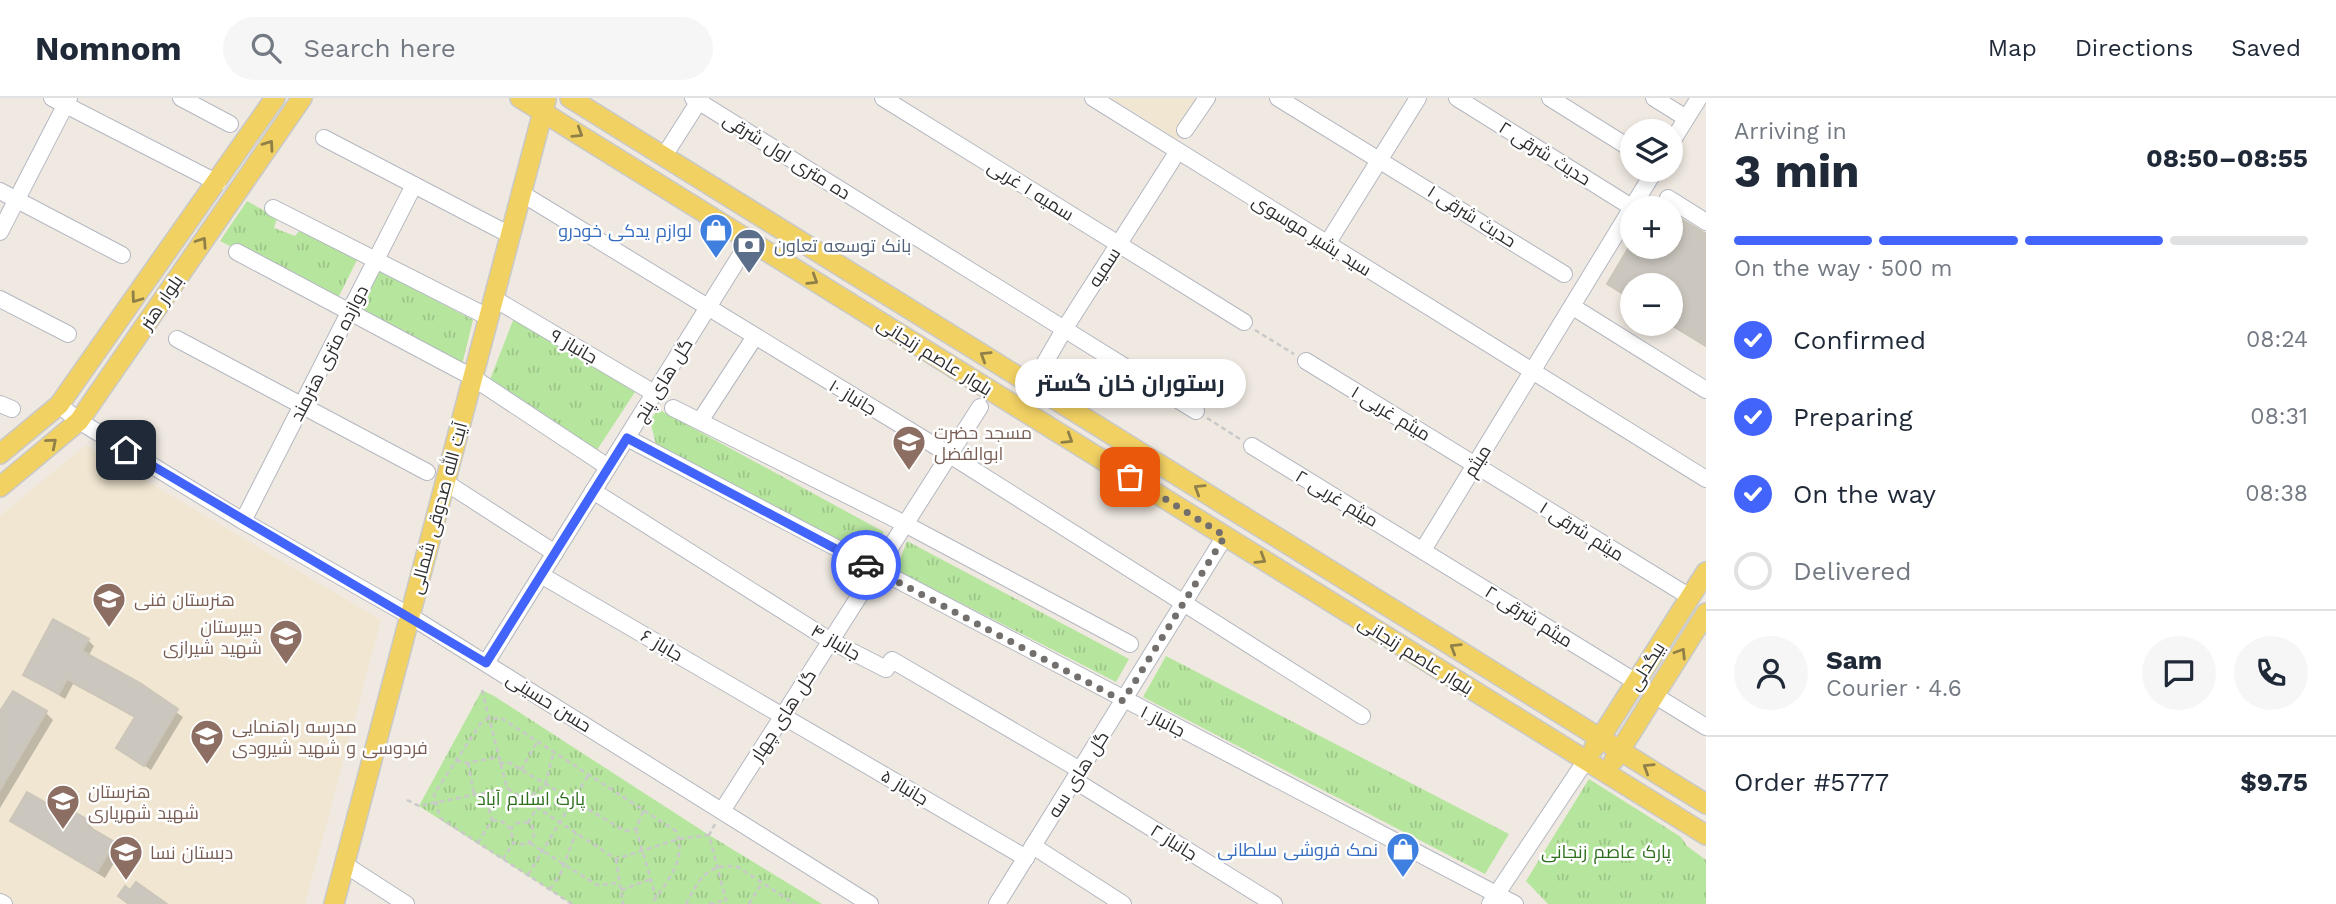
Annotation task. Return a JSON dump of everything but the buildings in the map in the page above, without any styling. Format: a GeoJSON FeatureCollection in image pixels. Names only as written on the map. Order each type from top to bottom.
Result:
{"type":"FeatureCollection","features":[{"type":"Feature","properties":{"kind":"main road","name":"بلوار هنر"},"geometry":{"type":"LineString","coordinates":[[0,454],[59,405],[218,183],[275,98]]}},
{"type":"Feature","properties":{"kind":"main road","name":"بلوار هنر"},"geometry":{"type":"LineString","coordinates":[[0,487],[79,421],[302,98]]}},
{"type":"Feature","properties":{"kind":"main road","name":"بلوار عاصم زنجانی"},"geometry":{"type":"LineString","coordinates":[[520,98],[544,105],[750,240],[1706,835]]}},
{"type":"Feature","properties":{"kind":"main road","name":"بلوار عاصم زنجانی"},"geometry":{"type":"LineString","coordinates":[[570,98],[1706,804]]}},
{"type":"Feature","properties":{"kind":"main road","name":"آیت الله صدوقی شمالی"},"geometry":{"type":"LineString","coordinates":[[334,904],[544,105]]}},
{"type":"Feature","properties":{"kind":"main road","name":"بیگدلی"},"geometry":{"type":"LineString","coordinates":[[1586,760],[1706,572]]}},
{"type":"Feature","properties":{"kind":"main road","name":"بیگدلی"},"geometry":{"type":"LineString","coordinates":[[1606,773],[1706,613]]}},
{"type":"Feature","properties":{"kind":"street"},"geometry":{"type":"LineString","coordinates":[[181,98],[230,124]]}},
{"type":"Feature","properties":{"kind":"street","name":"سمیه ۱ غربی"},"geometry":{"type":"LineString","coordinates":[[883,98],[1244,322]]}},
{"type":"Feature","properties":{"kind":"street","name":"سید بشیر موسوی"},"geometry":{"type":"LineString","coordinates":[[1093,98],[1706,480]]}},
{"type":"Feature","properties":{"kind":"street"},"geometry":{"type":"LineString","coordinates":[[1185,130],[1207,98]]}},
{"type":"Feature","properties":{"kind":"street","name":"حدیث شرقی ۱"},"geometry":{"type":"LineString","coordinates":[[1278,98],[1380,158],[1564,274]]}},
{"type":"Feature","properties":{"kind":"street"},"geometry":{"type":"LineString","coordinates":[[1327,244],[1418,98]]}},
{"type":"Feature","properties":{"kind":"street","name":"حدیث شرقی ۲"},"geometry":{"type":"LineString","coordinates":[[1457,98],[1620,200]]}},
{"type":"Feature","properties":{"kind":"street"},"geometry":{"type":"LineString","coordinates":[[1550,98],[1620,142]]}},
{"type":"Feature","properties":{"kind":"street"},"geometry":{"type":"LineString","coordinates":[[1654,98],[1686,118]]}},
{"type":"Feature","properties":{"kind":"street"},"geometry":{"type":"LineString","coordinates":[[1683,123],[1699,98]]}},
{"type":"Feature","properties":{"kind":"street"},"geometry":{"type":"LineString","coordinates":[[664,156],[698,99]]}},
{"type":"Feature","properties":{"kind":"street","name":"ده متری اول شرقی"},"geometry":{"type":"LineString","coordinates":[[698,99],[1196,411]]}},
{"type":"Feature","properties":{"kind":"street"},"geometry":{"type":"LineString","coordinates":[[0,232],[62,100],[218,183]]}},
{"type":"Feature","properties":{"kind":"street"},"geometry":{"type":"LineString","coordinates":[[324,138],[510,234]]}},
{"type":"Feature","properties":{"kind":"street","name":"سمیه"},"geometry":{"type":"LineString","coordinates":[[1032,385],[1065,328],[1178,151]]}},
{"type":"Feature","properties":{"kind":"street","name":"دوازده متری هنرمند"},"geometry":{"type":"LineString","coordinates":[[243,521],[414,185]]}},
{"type":"Feature","properties":{"kind":"street"},"geometry":{"type":"LineString","coordinates":[[0,191],[122,255]]}},
{"type":"Feature","properties":{"kind":"street","name":"جانباز ۱۰"},"geometry":{"type":"LineString","coordinates":[[521,193],[754,338],[950,454],[1362,716]]}},
{"type":"Feature","properties":{"kind":"street"},"geometry":{"type":"LineString","coordinates":[[1683,207],[1706,222]]}},
{"type":"Feature","properties":{"kind":"street","name":"جانباز ۹"},"geometry":{"type":"LineString","coordinates":[[273,208],[375,261],[491,308],[654,393]]}},
{"type":"Feature","properties":{"kind":"street"},"geometry":{"type":"LineString","coordinates":[[1532,372],[1620,229]]}},
{"type":"Feature","properties":{"kind":"street","name":"گل های پنج"},"geometry":{"type":"LineString","coordinates":[[486,663],[750,240]]}},
{"type":"Feature","properties":{"kind":"street"},"geometry":{"type":"LineString","coordinates":[[237,251],[349,314],[472,377],[608,467]]}},
{"type":"Feature","properties":{"kind":"street"},"geometry":{"type":"LineString","coordinates":[[0,299],[68,334]]}},
{"type":"Feature","properties":{"kind":"street"},"geometry":{"type":"LineString","coordinates":[[1573,307],[1706,390]]}},
{"type":"Feature","properties":{"kind":"street"},"geometry":{"type":"LineString","coordinates":[[700,421],[754,338]]}},
{"type":"Feature","properties":{"kind":"street"},"geometry":{"type":"LineString","coordinates":[[177,339],[427,472]]}},
{"type":"Feature","properties":{"kind":"street","name":"میثم غربی ۱"},"geometry":{"type":"LineString","coordinates":[[1306,361],[1475,464]]}},
{"type":"Feature","properties":{"kind":"street","name":"میثم"},"geometry":{"type":"LineString","coordinates":[[1423,550],[1532,372]]}},
{"type":"Feature","properties":{"kind":"street","name":"حسن حسینی"},"geometry":{"type":"LineString","coordinates":[[59,405],[79,421],[243,521],[410,616],[870,904]]}},
{"type":"Feature","properties":{"kind":"street","name":"گل های چهار"},"geometry":{"type":"LineString","coordinates":[[722,811],[980,407]]}},
{"type":"Feature","properties":{"kind":"street"},"geometry":{"type":"LineString","coordinates":[[674,408],[905,524],[1130,644]]}},
{"type":"Feature","properties":{"kind":"street","name":"جانباز ۱"},"geometry":{"type":"LineString","coordinates":[[627,438],[1493,899],[1515,904]]}},
{"type":"Feature","properties":{"kind":"street","name":"میثم غربی ۲"},"geometry":{"type":"LineString","coordinates":[[1252,446],[1423,550]]}},
{"type":"Feature","properties":{"kind":"street","name":"میثم شرقی ۱"},"geometry":{"type":"LineString","coordinates":[[1475,464],[1690,597]]}},
{"type":"Feature","properties":{"kind":"street"},"geometry":{"type":"LineString","coordinates":[[445,482],[555,553]]}},
{"type":"Feature","properties":{"kind":"street","name":"جانباز ۴"},"geometry":{"type":"LineString","coordinates":[[593,491],[831,641],[886,669],[892,660],[1077,775]]}},
{"type":"Feature","properties":{"kind":"street","name":"گل های سه"},"geometry":{"type":"LineString","coordinates":[[997,904],[1225,536]]}},
{"type":"Feature","properties":{"kind":"street","name":"میثم شرقی ۲"},"geometry":{"type":"LineString","coordinates":[[1423,550],[1636,682]]}},
{"type":"Feature","properties":{"kind":"street","name":"جاباز ۶"},"geometry":{"type":"LineString","coordinates":[[541,575],[783,715]]}},
{"type":"Feature","properties":{"kind":"street"},"geometry":{"type":"LineString","coordinates":[[1654,695],[1706,727]]}},
{"type":"Feature","properties":{"kind":"street","name":"جانباز ۵"},"geometry":{"type":"LineString","coordinates":[[783,715],[1123,904]]}},
{"type":"Feature","properties":{"kind":"street"},"geometry":{"type":"LineString","coordinates":[[1493,899],[1586,760]]}},
{"type":"Feature","properties":{"kind":"street","name":"جانباز ۲"},"geometry":{"type":"LineString","coordinates":[[1077,775],[1274,904]]}},
{"type":"Feature","properties":{"kind":"street"},"geometry":{"type":"LineString","coordinates":[[344,864],[406,904]]}},
{"type":"Feature","properties":{"kind":"path"},"geometry":{"type":"LineString","coordinates":[[1244,322],[1306,361]]}},
{"type":"Feature","properties":{"kind":"path"},"geometry":{"type":"LineString","coordinates":[[1196,411],[1252,446]]}},
{"type":"Feature","properties":{"kind":"path"},"geometry":{"type":"LineString","coordinates":[[482,690],[507,788],[616,859],[623,904]]}},
{"type":"Feature","properties":{"kind":"path"},"geometry":{"type":"LineString","coordinates":[[572,904],[440,818],[434,794],[481,723],[488,719],[500,718],[669,825],[679,839],[681,851],[678,864],[652,904]]}},
{"type":"Feature","properties":{"kind":"path"},"geometry":{"type":"LineString","coordinates":[[521,770],[538,741]]}},
{"type":"Feature","properties":{"kind":"path"},"geometry":{"type":"LineString","coordinates":[[525,800],[545,785],[554,751]]}},
{"type":"Feature","properties":{"kind":"path"},"geometry":{"type":"LineString","coordinates":[[456,761],[468,763],[498,757]]}},
{"type":"Feature","properties":{"kind":"path"},"geometry":{"type":"LineString","coordinates":[[468,763],[474,795]]}},
{"type":"Feature","properties":{"kind":"path"},"geometry":{"type":"LineString","coordinates":[[499,764],[510,763],[625,831],[636,830]]}},
{"type":"Feature","properties":{"kind":"path"},"geometry":{"type":"LineString","coordinates":[[528,875],[589,774]]}},
{"type":"Feature","properties":{"kind":"path"},"geometry":{"type":"LineString","coordinates":[[407,800],[419,806],[507,788]]}},
{"type":"Feature","properties":{"kind":"path"},"geometry":{"type":"LineString","coordinates":[[478,843],[492,820],[484,793]]}},
{"type":"Feature","properties":{"kind":"path"},"geometry":{"type":"LineString","coordinates":[[528,823],[537,808]]}},
{"type":"Feature","properties":{"kind":"path"},"geometry":{"type":"LineString","coordinates":[[645,809],[636,830],[656,898]]}},
{"type":"Feature","properties":{"kind":"path"},"geometry":{"type":"LineString","coordinates":[[492,820],[503,822],[511,829],[513,843],[503,859]]}},
{"type":"Feature","properties":{"kind":"path"},"geometry":{"type":"LineString","coordinates":[[511,829],[520,821],[528,823],[534,832],[530,842],[523,845],[513,843]]}},
{"type":"Feature","properties":{"kind":"path"},"geometry":{"type":"LineString","coordinates":[[550,889],[576,833]]}},
{"type":"Feature","properties":{"kind":"path"},"geometry":{"type":"LineString","coordinates":[[616,859],[679,839],[709,835],[727,902],[709,904]]}},
{"type":"Feature","properties":{"kind":"path"},"geometry":{"type":"LineString","coordinates":[[530,842],[597,886],[620,883]]}},
{"type":"Feature","properties":{"kind":"path"},"geometry":{"type":"LineString","coordinates":[[686,904],[703,874],[717,866],[738,867],[794,904]]}},
{"type":"Feature","properties":{"kind":"path"},"geometry":{"type":"LineString","coordinates":[[621,890],[651,879]]}},
{"type":"Feature","properties":{"kind":"path"},"geometry":{"type":"LineString","coordinates":[[749,904],[762,882]]}},
{"type":"Feature","properties":{"kind":"shaded area"},"geometry":{"type":"Polygon","coordinates":[[[1111,98],[1201,98],[1177,139],[1111,98]]]}},
{"type":"Feature","properties":{"kind":"shaded area"},"geometry":{"type":"Polygon","coordinates":[[[86,445],[381,620],[305,904],[0,904],[0,516],[86,445]]]}},
{"type":"Feature","properties":{"kind":"green space"},"geometry":{"type":"Polygon","coordinates":[[[247,201],[277,218],[274,228],[295,236],[300,230],[357,260],[337,300],[220,241],[247,201]]]}},
{"type":"Feature","properties":{"kind":"green space"},"geometry":{"type":"Polygon","coordinates":[[[378,270],[473,320],[462,365],[357,311],[378,270]]]}},
{"type":"Feature","properties":{"kind":"green space"},"geometry":{"type":"Polygon","coordinates":[[[514,318],[635,392],[597,450],[489,382],[514,318]]]}},
{"type":"Feature","properties":{"kind":"green space"},"geometry":{"type":"Polygon","coordinates":[[[658,409],[884,532],[868,558],[676,458],[656,444],[650,421],[658,409]]]}},
{"type":"Feature","properties":{"kind":"green space"},"geometry":{"type":"Polygon","coordinates":[[[907,541],[1129,659],[1116,682],[896,570],[907,541]]]}},
{"type":"Feature","properties":{"kind":"green space"},"geometry":{"type":"Polygon","coordinates":[[[1166,656],[1509,834],[1485,874],[1143,697],[1166,656]]]}},
{"type":"Feature","properties":{"kind":"green space","name":"پارک اسلام آباد"},"geometry":{"type":"Polygon","coordinates":[[[482,690],[822,904],[572,904],[419,806],[482,690]]]}},
{"type":"Feature","properties":{"kind":"green space","name":"پارک عاصم زنجانی"},"geometry":{"type":"Polygon","coordinates":[[[1589,779],[1681,837],[1687,846],[1706,860],[1706,904],[1548,904],[1526,881],[1589,779]]]}},
{"type":"Feature","properties":{"kind":"way so far"},"geometry":{"type":"LineString","coordinates":[[866,565],[1123,701],[1225,536],[1130,477]]}},
{"type":"Feature","properties":{"kind":"place","name":"لوازم یدکی خودرو"},"geometry":{"type":"Point","coordinates":[716,260]}},
{"type":"Feature","properties":{"kind":"place","name":"بانک توسعه تعاون"},"geometry":{"type":"Point","coordinates":[749,275]}},
{"type":"Feature","properties":{"kind":"place","name":"مسجد حضرت ابوالفضل"},"geometry":{"type":"Point","coordinates":[909,472]}},
{"type":"Feature","properties":{"kind":"place","name":"رستوران خان گستر"},"geometry":{"type":"Point","coordinates":[1130,477]}},
{"type":"Feature","properties":{"kind":"place","name":"هنرستان فنی"},"geometry":{"type":"Point","coordinates":[109,629]}},
{"type":"Feature","properties":{"kind":"place","name":"دبیرستان شهید شیرازی"},"geometry":{"type":"Point","coordinates":[286,666]}},
{"type":"Feature","properties":{"kind":"place","name":"مدرسه راهنمایی فردوسی و شهید شیرودی"},"geometry":{"type":"Point","coordinates":[207,766]}},
{"type":"Feature","properties":{"kind":"place","name":"هنرستان شهید شهریاری"},"geometry":{"type":"Point","coordinates":[63,831]}},
{"type":"Feature","properties":{"kind":"place","name":"نمک فروشی سلطانی"},"geometry":{"type":"Point","coordinates":[1403,879]}},
{"type":"Feature","properties":{"kind":"place","name":"دبستان نسا"},"geometry":{"type":"Point","coordinates":[126,882]}},
{"type":"Feature","properties":{"kind":"route"},"geometry":{"type":"LineString","coordinates":[[126,450],[486,663],[627,438],[866,565]]}}]}
